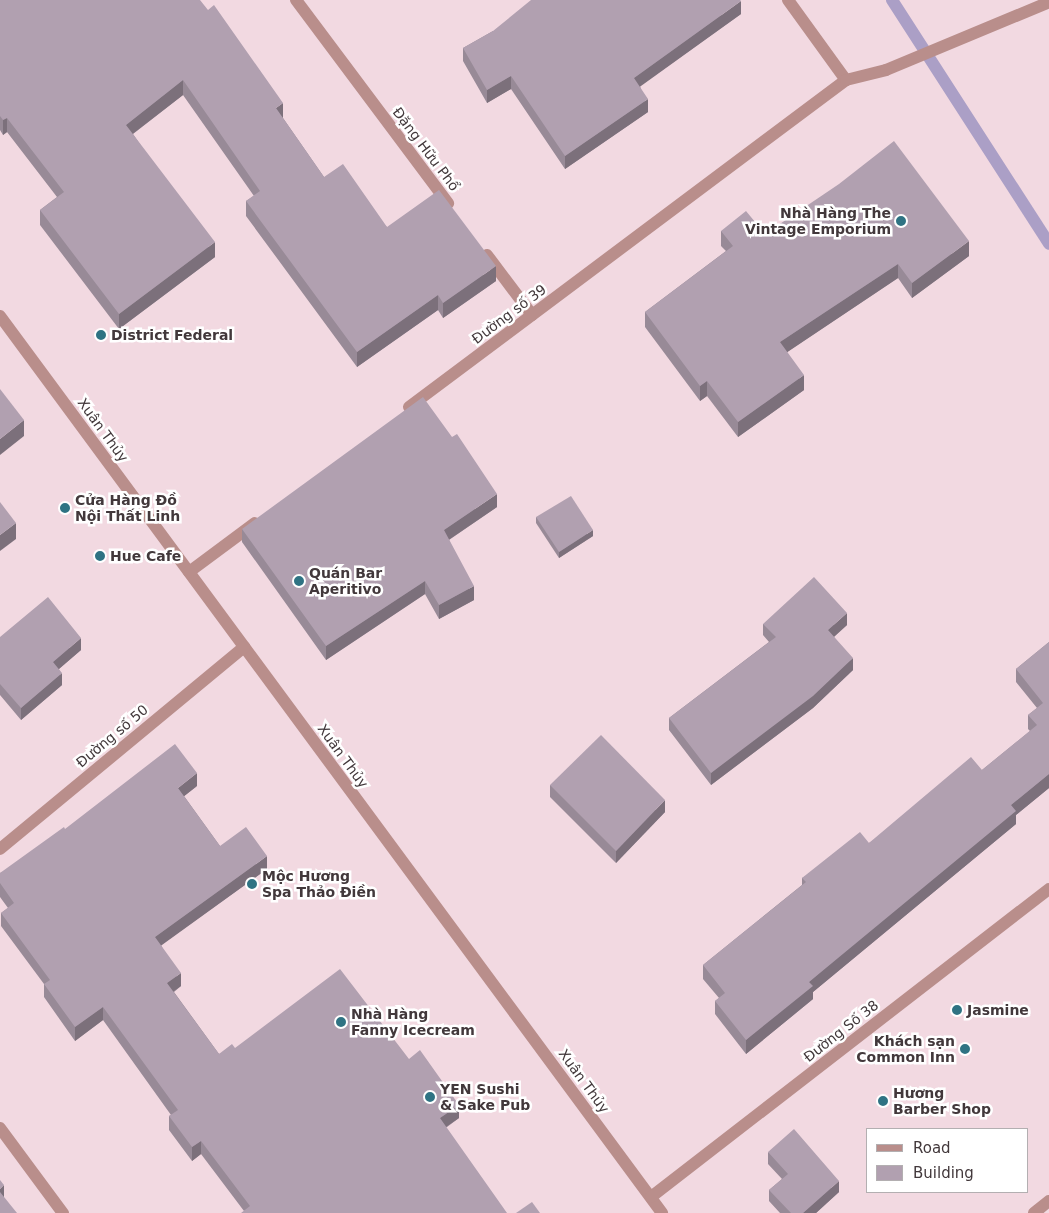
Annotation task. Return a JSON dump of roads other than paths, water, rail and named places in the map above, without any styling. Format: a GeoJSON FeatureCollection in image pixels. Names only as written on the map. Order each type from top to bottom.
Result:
{"type":"FeatureCollection","features":[{"type":"Feature","properties":{"kind":"street","name":"Đặng Hữu Phổ"},"geometry":{"type":"LineString","coordinates":[[296,0],[455,213]]}},
{"type":"Feature","properties":{"kind":"street"},"geometry":{"type":"LineString","coordinates":[[788,0],[846,80],[886,70],[1049,2]]}},
{"type":"Feature","properties":{"kind":"street","name":"Đường số 39"},"geometry":{"type":"LineString","coordinates":[[398,416],[846,80]]}},
{"type":"Feature","properties":{"kind":"street"},"geometry":{"type":"LineString","coordinates":[[479,244],[532,316]]}},
{"type":"Feature","properties":{"kind":"street","name":"Xuân Thủy"},"geometry":{"type":"LineString","coordinates":[[0,316],[662,1213]]}},
{"type":"Feature","properties":{"kind":"street"},"geometry":{"type":"LineString","coordinates":[[189,572],[264,516]]}},
{"type":"Feature","properties":{"kind":"street","name":"Đường số 50"},"geometry":{"type":"LineString","coordinates":[[0,849],[244,647]]}},
{"type":"Feature","properties":{"kind":"street","name":"Đường Số 38"},"geometry":{"type":"LineString","coordinates":[[651,1198],[1049,889]]}},
{"type":"Feature","properties":{"kind":"street"},"geometry":{"type":"LineString","coordinates":[[0,1128],[63,1213]]}},
{"type":"Feature","properties":{"kind":"street"},"geometry":{"type":"LineString","coordinates":[[1034,1213],[1049,1201]]}},
{"type":"Feature","properties":{"kind":"waterway"},"geometry":{"type":"LineString","coordinates":[[892,0],[1049,244]]}},
{"type":"Feature","properties":{"kind":"place","name":"Nhà Hàng The Vintage Emporium"},"geometry":{"type":"Point","coordinates":[901,221]}},
{"type":"Feature","properties":{"kind":"place","name":"District Federal"},"geometry":{"type":"Point","coordinates":[101,335]}},
{"type":"Feature","properties":{"kind":"place","name":"Cửa Hàng Đồ Nội Thất Linh"},"geometry":{"type":"Point","coordinates":[65,508]}},
{"type":"Feature","properties":{"kind":"place","name":"Hue Cafe"},"geometry":{"type":"Point","coordinates":[100,556]}},
{"type":"Feature","properties":{"kind":"place","name":"Quán Bar Aperitivo"},"geometry":{"type":"Point","coordinates":[299,581]}},
{"type":"Feature","properties":{"kind":"place","name":"Mộc Hương Spa Thảo Điền"},"geometry":{"type":"Point","coordinates":[252,884]}},
{"type":"Feature","properties":{"kind":"place","name":"Jasmine"},"geometry":{"type":"Point","coordinates":[957,1010]}},
{"type":"Feature","properties":{"kind":"place","name":"Nhà Hàng Fanny Icecream"},"geometry":{"type":"Point","coordinates":[341,1022]}},
{"type":"Feature","properties":{"kind":"place","name":"Khách sạn Common Inn"},"geometry":{"type":"Point","coordinates":[965,1049]}},
{"type":"Feature","properties":{"kind":"place","name":"YEN Sushi & Sake Pub"},"geometry":{"type":"Point","coordinates":[430,1097]}},
{"type":"Feature","properties":{"kind":"place","name":"Hương Barber Shop"},"geometry":{"type":"Point","coordinates":[883,1101]}}]}
